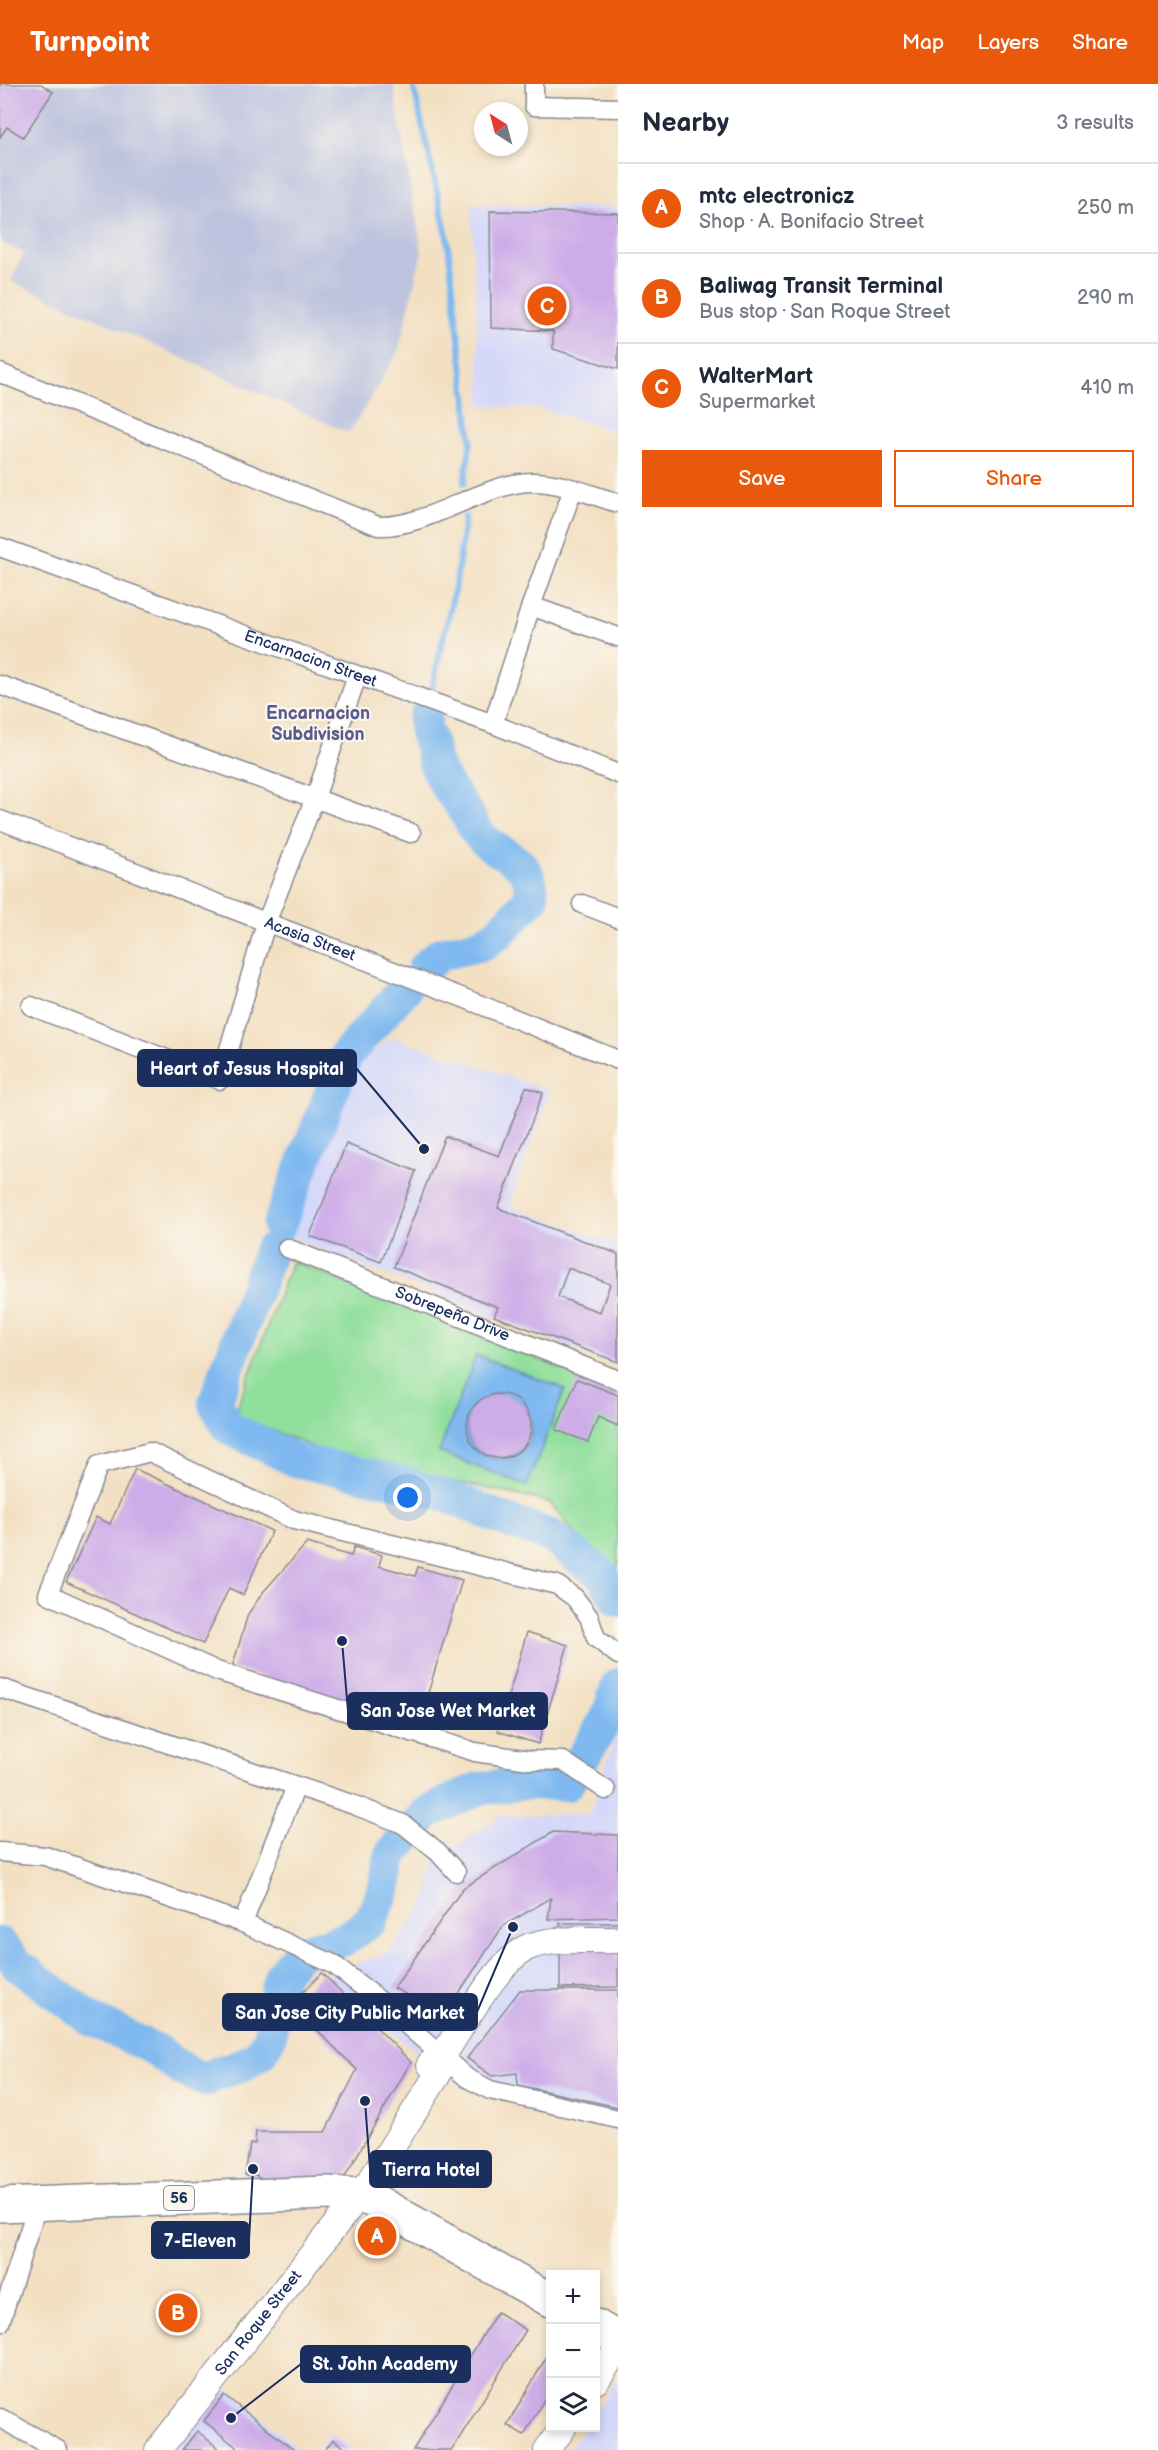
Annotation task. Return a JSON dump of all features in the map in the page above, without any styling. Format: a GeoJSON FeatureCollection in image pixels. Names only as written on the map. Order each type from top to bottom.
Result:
{"type":"FeatureCollection","features":[{"type":"Feature","properties":{"kind":"highway","name":"56"},"geometry":{"type":"LineString","coordinates":[[0,2205],[327,2193],[358,2195],[379,2203],[546,2298]]}},
{"type":"Feature","properties":{"kind":"highway"},"geometry":{"type":"LineString","coordinates":[[600,2328],[618,2339]]}},
{"type":"Feature","properties":{"kind":"street"},"geometry":{"type":"LineString","coordinates":[[534,84],[534,106],[618,108]]}},
{"type":"Feature","properties":{"kind":"street"},"geometry":{"type":"LineString","coordinates":[[0,374],[378,526],[399,524],[516,484],[533,482],[573,489],[618,503]]}},
{"type":"Feature","properties":{"kind":"street"},"geometry":{"type":"LineString","coordinates":[[493,724],[531,606],[573,489]]}},
{"type":"Feature","properties":{"kind":"street","name":"Encarnacion Street"},"geometry":{"type":"LineString","coordinates":[[0,547],[493,724],[618,774]]}},
{"type":"Feature","properties":{"kind":"street"},"geometry":{"type":"LineString","coordinates":[[531,606],[618,638]]}},
{"type":"Feature","properties":{"kind":"street"},"geometry":{"type":"LineString","coordinates":[[31,1006],[220,1080],[266,922],[315,798],[357,676]]}},
{"type":"Feature","properties":{"kind":"street"},"geometry":{"type":"LineString","coordinates":[[0,685],[411,832]]}},
{"type":"Feature","properties":{"kind":"street","name":"Acasia Street"},"geometry":{"type":"LineString","coordinates":[[0,820],[618,1060]]}},
{"type":"Feature","properties":{"kind":"street"},"geometry":{"type":"LineString","coordinates":[[582,904],[618,918]]}},
{"type":"Feature","properties":{"kind":"street","name":"Sobrepeña Drive"},"geometry":{"type":"LineString","coordinates":[[287,1248],[618,1380]]}},
{"type":"Feature","properties":{"kind":"street"},"geometry":{"type":"LineString","coordinates":[[606,1790],[563,1761],[530,1760],[475,1752],[217,1671],[48,1594],[99,1465],[150,1452],[294,1520],[557,1585],[575,1598],[589,1617],[596,1638],[617,1655]]}},
{"type":"Feature","properties":{"kind":"street"},"geometry":{"type":"LineString","coordinates":[[0,1688],[403,1824],[432,1847],[456,1872]]}},
{"type":"Feature","properties":{"kind":"street"},"geometry":{"type":"LineString","coordinates":[[243,1923],[296,1786]]}},
{"type":"Feature","properties":{"kind":"street"},"geometry":{"type":"LineString","coordinates":[[0,1852],[45,1856],[243,1923],[333,1964],[374,1995],[467,2078],[490,2090],[618,2118]]}},
{"type":"Feature","properties":{"kind":"street"},"geometry":{"type":"LineString","coordinates":[[358,2195],[362,2170],[426,2068],[443,2055],[502,1968],[515,1954],[529,1946],[546,1942],[618,1940]]}},
{"type":"Feature","properties":{"kind":"street","name":"San Roque Street"},"geometry":{"type":"LineString","coordinates":[[158,2450],[358,2195]]}},
{"type":"Feature","properties":{"kind":"street"},"geometry":{"type":"LineString","coordinates":[[0,2323],[38,2203]]}},
{"type":"Feature","properties":{"kind":"street"},"geometry":{"type":"LineString","coordinates":[[598,2378],[618,2348]]}},
{"type":"Feature","properties":{"kind":"street"},"geometry":{"type":"LineString","coordinates":[[0,2418],[58,2450]]}},
{"type":"Feature","properties":{"kind":"street"},"geometry":{"type":"LineString","coordinates":[[548,2450],[560,2432]]}},
{"type":"Feature","properties":{"kind":"shaded area"},"geometry":{"type":"Polygon","coordinates":[[[0,84],[393,84],[422,252],[399,350],[349,433],[11,281],[24,253],[0,241],[0,84]]]}},
{"type":"Feature","properties":{"kind":"shaded area"},"geometry":{"type":"Polygon","coordinates":[[[471,205],[618,207],[618,432],[541,409],[481,406],[471,205]]]}},
{"type":"Feature","properties":{"kind":"shaded area"},"geometry":{"type":"Polygon","coordinates":[[[393,1037],[550,1091],[509,1206],[618,1244],[618,1366],[288,1236],[347,1072],[393,1037]]]}},
{"type":"Feature","properties":{"kind":"shaded area"},"geometry":{"type":"Polygon","coordinates":[[[618,1728],[618,2133],[459,2086],[324,1977],[390,1951],[425,1903],[435,1860],[500,1816],[590,1814],[618,1728]]]}},
{"type":"Feature","properties":{"kind":"shaded area"},"geometry":{"type":"Polygon","coordinates":[[[618,2377],[618,2450],[569,2450],[581,2432],[600,2432],[600,2404],[618,2377]]]}},
{"type":"Feature","properties":{"kind":"shaded area"},"geometry":{"type":"Polygon","coordinates":[[[224,2385],[300,2450],[175,2450],[224,2385]]]}},
{"type":"Feature","properties":{"kind":"shaded area"},"geometry":{"type":"Polygon","coordinates":[[[330,2433],[353,2450],[318,2450],[330,2433]]]}},
{"type":"Feature","properties":{"kind":"green space"},"geometry":{"type":"Polygon","coordinates":[[[292,1261],[618,1391],[618,1584],[549,1502],[338,1457],[234,1415],[292,1261]]]}},
{"type":"Feature","properties":{"kind":"water"},"geometry":{"type":"Polygon","coordinates":[[[476,1355],[565,1389],[527,1486],[439,1452],[476,1355]],[[493,1394],[479,1402],[469,1415],[468,1437],[477,1450],[489,1457],[511,1456],[522,1449],[529,1439],[532,1427],[529,1415],[522,1404],[510,1397],[493,1394]]]}},
{"type":"Feature","properties":{"kind":"building"},"geometry":{"type":"Polygon","coordinates":[[[0,84],[41,84],[53,92],[23,137],[7,127],[0,137],[0,84]]]}},
{"type":"Feature","properties":{"kind":"building"},"geometry":{"type":"Polygon","coordinates":[[[490,211],[618,213],[618,369],[553,349],[553,331],[491,328],[490,211]]]}},
{"type":"Feature","properties":{"kind":"building"},"geometry":{"type":"Polygon","coordinates":[[[526,1087],[543,1093],[498,1208],[618,1254],[618,1362],[494,1316],[498,1307],[394,1267],[445,1136],[499,1156],[526,1087]],[[568,1268],[558,1297],[600,1312],[610,1284],[568,1268]]]}},
{"type":"Feature","properties":{"kind":"building"},"geometry":{"type":"Polygon","coordinates":[[[346,1144],[416,1171],[381,1262],[310,1236],[346,1144]]]}},
{"type":"Feature","properties":{"kind":"building"},"geometry":{"type":"Polygon","coordinates":[[[577,1379],[618,1395],[618,1426],[598,1417],[588,1442],[556,1430],[577,1379]]]}},
{"type":"Feature","properties":{"kind":"building"},"geometry":{"type":"Polygon","coordinates":[[[493,1394],[505,1394],[522,1403],[529,1414],[531,1426],[529,1438],[522,1449],[505,1458],[493,1458],[481,1453],[472,1444],[467,1432],[467,1420],[472,1408],[481,1399],[493,1394]]]}},
{"type":"Feature","properties":{"kind":"building"},"geometry":{"type":"Polygon","coordinates":[[[135,1469],[272,1531],[243,1595],[229,1588],[203,1644],[66,1582],[96,1517],[110,1524],[135,1469]]]}},
{"type":"Feature","properties":{"kind":"building"},"geometry":{"type":"Polygon","coordinates":[[[307,1543],[351,1556],[354,1547],[382,1555],[379,1566],[415,1576],[418,1567],[462,1580],[419,1723],[232,1668],[248,1614],[264,1591],[307,1543]]]}},
{"type":"Feature","properties":{"kind":"building"},"geometry":{"type":"Polygon","coordinates":[[[527,1632],[568,1645],[538,1744],[498,1731],[527,1632]]]}},
{"type":"Feature","properties":{"kind":"building"},"geometry":{"type":"Polygon","coordinates":[[[553,1832],[618,1835],[618,1917],[548,1919],[551,1898],[503,1926],[444,2016],[394,1988],[463,1888],[553,1832]]]}},
{"type":"Feature","properties":{"kind":"building"},"geometry":{"type":"Polygon","coordinates":[[[560,1923],[618,1923],[618,1987],[560,1988],[560,1923]]]}},
{"type":"Feature","properties":{"kind":"building"},"geometry":{"type":"Polygon","coordinates":[[[322,1973],[411,2062],[344,2178],[258,2182],[257,2175],[245,2175],[250,2144],[255,2144],[256,2132],[325,2132],[357,2070],[291,2004],[322,1973]]]}},
{"type":"Feature","properties":{"kind":"building"},"geometry":{"type":"Polygon","coordinates":[[[520,1990],[618,1990],[618,2107],[518,2085],[517,2073],[492,2076],[467,2058],[520,1990]]]}},
{"type":"Feature","properties":{"kind":"building"},"geometry":{"type":"Polygon","coordinates":[[[497,2312],[526,2330],[452,2450],[413,2450],[497,2312]]]}},
{"type":"Feature","properties":{"kind":"building"},"geometry":{"type":"Polygon","coordinates":[[[546,2358],[546,2396],[524,2435],[507,2425],[546,2358]]]}},
{"type":"Feature","properties":{"kind":"building"},"geometry":{"type":"Polygon","coordinates":[[[224,2395],[294,2450],[240,2450],[204,2421],[224,2395]]]}},
{"type":"Feature","properties":{"kind":"building"},"geometry":{"type":"Polygon","coordinates":[[[197,2431],[221,2450],[182,2450],[197,2431]]]}},
{"type":"Feature","properties":{"kind":"building"},"geometry":{"type":"Polygon","coordinates":[[[333,2439],[347,2450],[325,2450],[333,2439]]]}},
{"type":"Feature","properties":{"kind":"waterway"},"geometry":{"type":"LineString","coordinates":[[413,84],[447,236],[471,441],[464,483]]}},
{"type":"Feature","properties":{"kind":"waterway"},"geometry":{"type":"LineString","coordinates":[[431,691],[456,583],[465,517]]}},
{"type":"Feature","properties":{"kind":"waterway"},"geometry":{"type":"LineString","coordinates":[[424,968],[440,954],[483,944],[499,933],[532,898],[530,883],[520,864],[485,841],[441,777],[426,732],[425,718]]}},
{"type":"Feature","properties":{"kind":"waterway"},"geometry":{"type":"LineString","coordinates":[[279,1225],[346,1055],[404,990]]}},
{"type":"Feature","properties":{"kind":"waterway"},"geometry":{"type":"LineString","coordinates":[[270,1251],[215,1403],[229,1428],[295,1460],[400,1482],[455,1499],[551,1536],[603,1576],[618,1600]]}},
{"type":"Feature","properties":{"kind":"waterway"},"geometry":{"type":"LineString","coordinates":[[0,1944],[19,1966],[91,2019],[158,2051],[181,2069],[205,2080],[220,2072],[241,2066],[260,2054],[270,2036],[272,2017],[279,1999],[277,1988],[282,1973],[302,1951],[345,1939],[371,1920],[384,1890],[392,1853],[427,1813],[477,1789],[525,1783],[567,1784],[608,1716],[618,1685]]}},
{"type":"Feature","properties":{"kind":"place","name":"WalterMart"},"geometry":{"type":"Point","coordinates":[547,306]}},
{"type":"Feature","properties":{"kind":"place","name":"Heart of Jesus Hospital"},"geometry":{"type":"Point","coordinates":[424,1149]}},
{"type":"Feature","properties":{"kind":"place","name":"San Jose Wet Market"},"geometry":{"type":"Point","coordinates":[342,1641]}},
{"type":"Feature","properties":{"kind":"place","name":"San Jose City Public Market"},"geometry":{"type":"Point","coordinates":[513,1927]}},
{"type":"Feature","properties":{"kind":"place","name":"Tierra Hotel"},"geometry":{"type":"Point","coordinates":[365,2101]}},
{"type":"Feature","properties":{"kind":"place","name":"7-Eleven"},"geometry":{"type":"Point","coordinates":[253,2169]}},
{"type":"Feature","properties":{"kind":"place","name":"mtc electronicz"},"geometry":{"type":"Point","coordinates":[377,2236]}},
{"type":"Feature","properties":{"kind":"place","name":"Baliwag Transit Terminal"},"geometry":{"type":"Point","coordinates":[178,2313]}},
{"type":"Feature","properties":{"kind":"place","name":"St. John Academy"},"geometry":{"type":"Point","coordinates":[231,2418]}},
{"type":"Feature","properties":{"kind":"district","name":"Encarnacion Subdivision"},"geometry":{"type":"Point","coordinates":[318,723]}}]}
